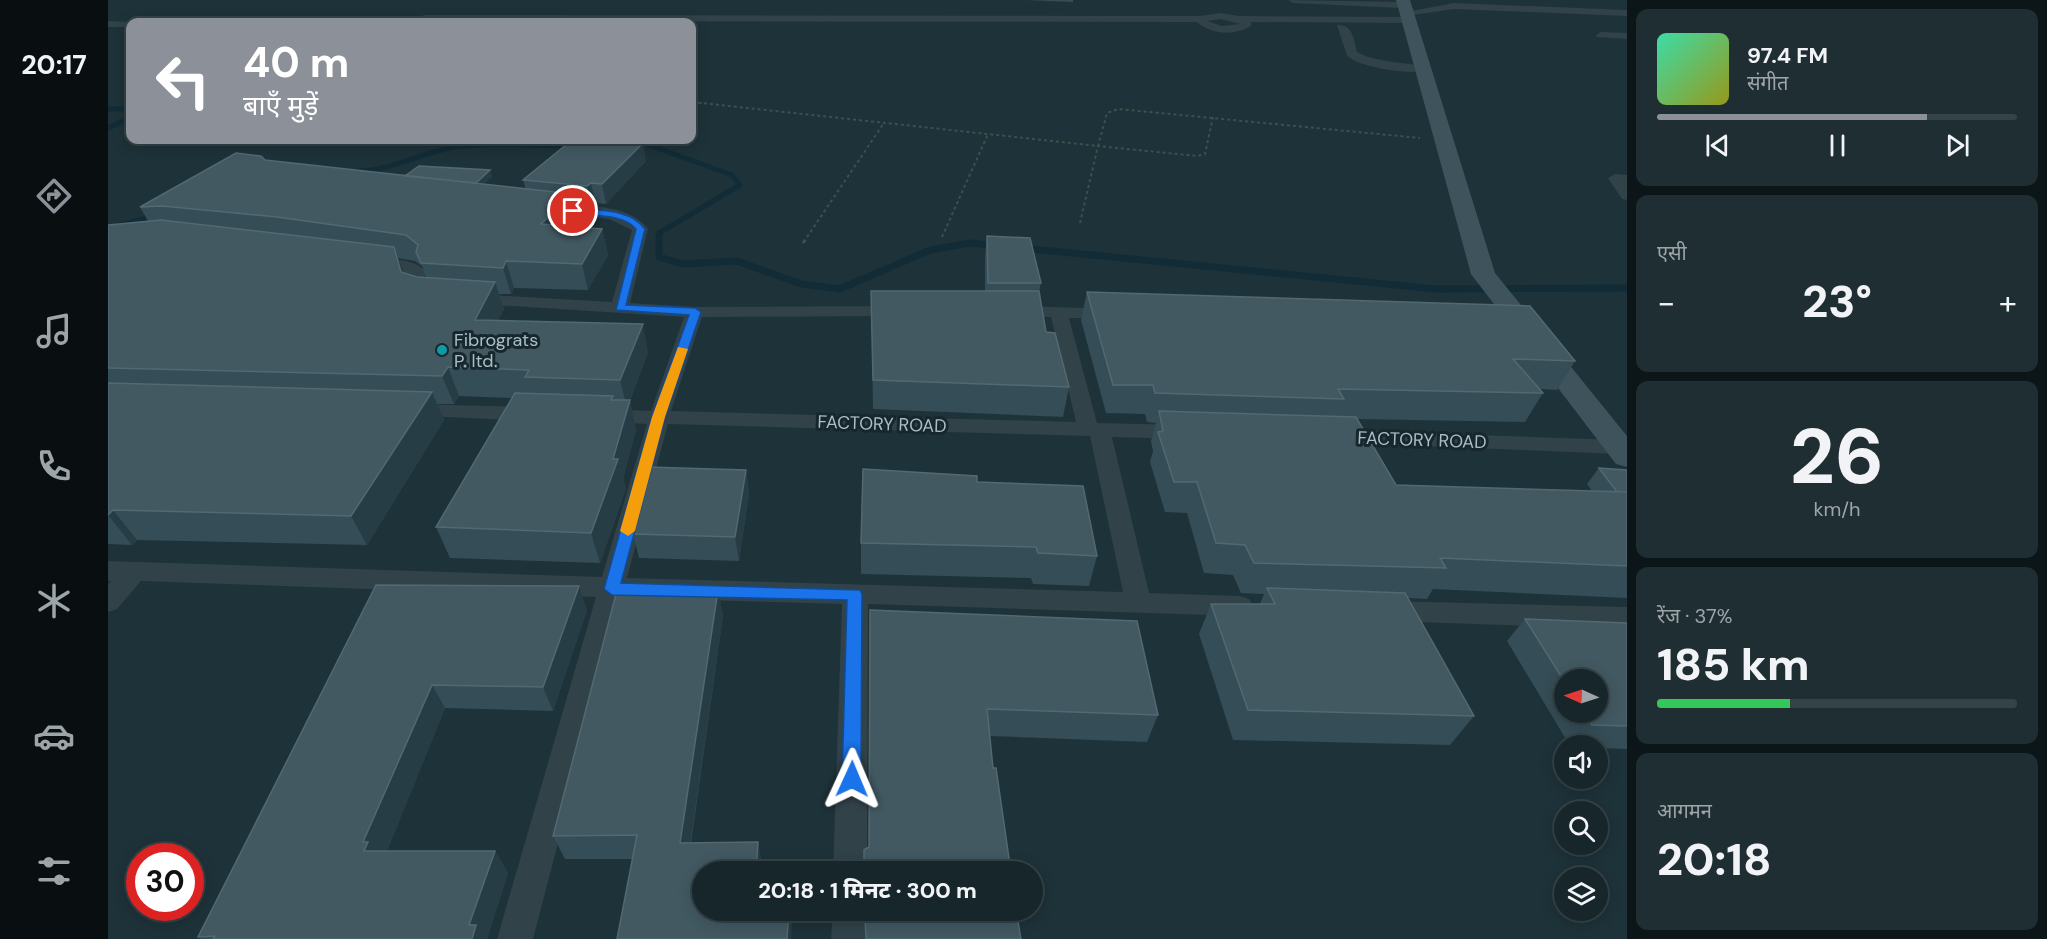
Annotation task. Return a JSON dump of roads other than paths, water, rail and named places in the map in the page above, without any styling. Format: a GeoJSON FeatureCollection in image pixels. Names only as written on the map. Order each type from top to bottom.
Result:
{"type":"FeatureCollection","features":[{"type":"Feature","properties":{"kind":"street"},"geometry":{"type":"LineString","coordinates":[[1293,0],[1406,13]]}},
{"type":"Feature","properties":{"kind":"street"},"geometry":{"type":"LineString","coordinates":[[424,18],[440,6]]}},
{"type":"Feature","properties":{"kind":"street"},"geometry":{"type":"LineString","coordinates":[[451,18],[466,6]]}},
{"type":"Feature","properties":{"kind":"street"},"geometry":{"type":"LineString","coordinates":[[1243,22],[1341,27],[1406,13],[1454,6],[1627,13]]}},
{"type":"Feature","properties":{"kind":"street"},"geometry":{"type":"LineString","coordinates":[[696,21],[1204,23],[1233,29],[1243,22],[1406,13]]}},
{"type":"Feature","properties":{"kind":"street"},"geometry":{"type":"LineString","coordinates":[[1406,13],[1483,274],[1510,319],[1622,452]]}},
{"type":"Feature","properties":{"kind":"street"},"geometry":{"type":"LineString","coordinates":[[696,25],[798,22]]}},
{"type":"Feature","properties":{"kind":"street"},"geometry":{"type":"LineString","coordinates":[[108,24],[126,24]]}},
{"type":"Feature","properties":{"kind":"street"},"geometry":{"type":"LineString","coordinates":[[1341,27],[1346,31],[1352,54],[1363,61],[1380,66],[1422,69]]}},
{"type":"Feature","properties":{"kind":"street"},"geometry":{"type":"LineString","coordinates":[[1601,35],[1627,36]]}},
{"type":"Feature","properties":{"kind":"street"},"geometry":{"type":"LineString","coordinates":[[1627,179],[1615,178],[1627,196]]}},
{"type":"Feature","properties":{"kind":"street"},"geometry":{"type":"LineString","coordinates":[[536,207],[634,220],[640,229],[620,308]]}},
{"type":"Feature","properties":{"kind":"street"},"geometry":{"type":"LineString","coordinates":[[354,259],[409,267],[418,272],[415,278],[418,293],[427,297],[695,312],[917,311]]}},
{"type":"Feature","properties":{"kind":"street"},"geometry":{"type":"LineString","coordinates":[[988,311],[1137,314]]}},
{"type":"Feature","properties":{"kind":"street"},"geometry":{"type":"LineString","coordinates":[[516,939],[659,417],[695,312]]}},
{"type":"Feature","properties":{"kind":"street"},"geometry":{"type":"LineString","coordinates":[[1059,312],[1094,429],[1138,603]]}},
{"type":"Feature","properties":{"kind":"street"},"geometry":{"type":"LineString","coordinates":[[385,409],[552,414]]}},
{"type":"Feature","properties":{"kind":"street","name":"FACTORY ROAD"},"geometry":{"type":"LineString","coordinates":[[587,415],[1203,433]]}},
{"type":"Feature","properties":{"kind":"street","name":"FACTORY ROAD"},"geometry":{"type":"LineString","coordinates":[[1321,437],[1622,452]]}},
{"type":"Feature","properties":{"kind":"street"},"geometry":{"type":"LineString","coordinates":[[108,571],[388,578],[612,589],[1269,607]]}},
{"type":"Feature","properties":{"kind":"street"},"geometry":{"type":"LineString","coordinates":[[108,602],[135,572]]}},
{"type":"Feature","properties":{"kind":"street"},"geometry":{"type":"LineString","coordinates":[[373,610],[388,578]]}},
{"type":"Feature","properties":{"kind":"street"},"geometry":{"type":"LineString","coordinates":[[850,861],[855,594]]}},
{"type":"Feature","properties":{"kind":"street"},"geometry":{"type":"LineString","coordinates":[[1365,610],[1627,618]]}},
{"type":"Feature","properties":{"kind":"street"},"geometry":{"type":"LineString","coordinates":[[849,939],[850,921]]}},
{"type":"Feature","properties":{"kind":"waterway"},"geometry":{"type":"LineString","coordinates":[[108,109],[126,109]]}},
{"type":"Feature","properties":{"kind":"waterway"},"geometry":{"type":"LineString","coordinates":[[108,128],[126,120]]}},
{"type":"Feature","properties":{"kind":"waterway"},"geometry":{"type":"LineString","coordinates":[[358,171],[383,168],[456,147],[499,144],[571,146]]}},
{"type":"Feature","properties":{"kind":"waterway"},"geometry":{"type":"LineString","coordinates":[[646,144],[732,175],[740,185],[659,233],[659,257],[683,264],[737,261],[801,284],[840,289],[930,250],[970,243],[997,246]]}},
{"type":"Feature","properties":{"kind":"waterway"},"geometry":{"type":"LineString","coordinates":[[108,228],[143,219],[156,212]]}},
{"type":"Feature","properties":{"kind":"waterway"},"geometry":{"type":"LineString","coordinates":[[1021,248],[1436,289],[1627,288]]}},
{"type":"Feature","properties":{"kind":"place","name":"Fibrograts P. ltd."},"geometry":{"type":"Point","coordinates":[442,350]}}]}
